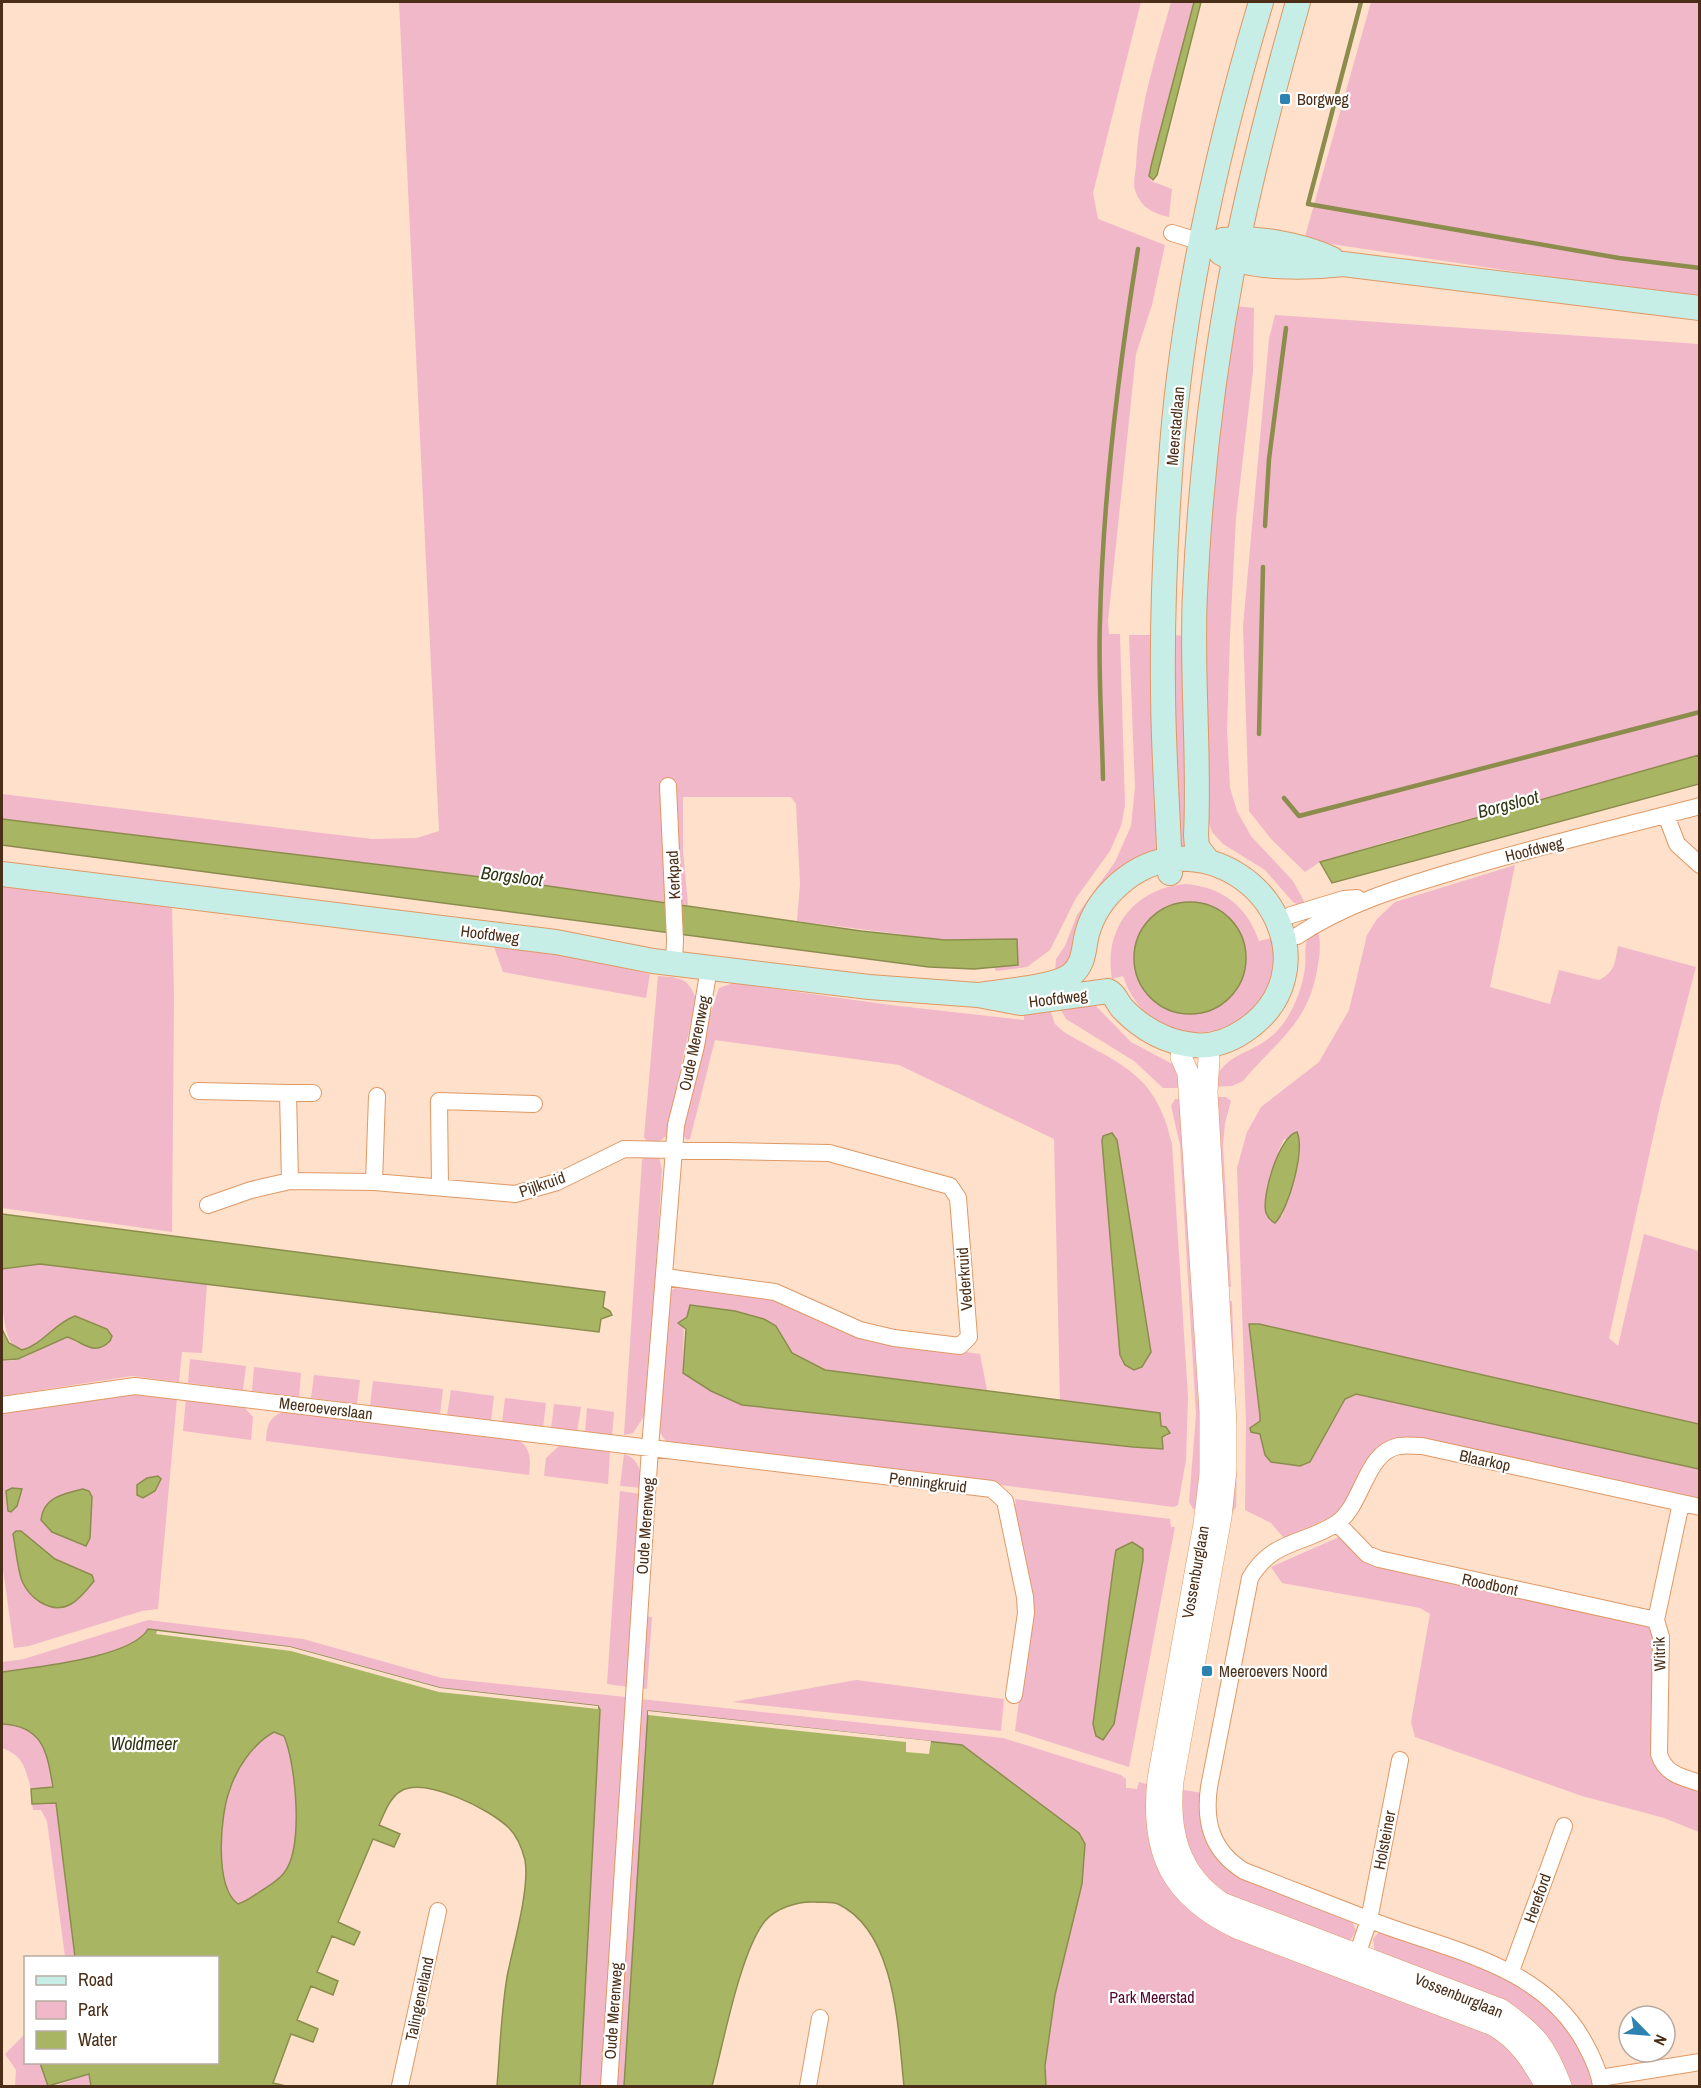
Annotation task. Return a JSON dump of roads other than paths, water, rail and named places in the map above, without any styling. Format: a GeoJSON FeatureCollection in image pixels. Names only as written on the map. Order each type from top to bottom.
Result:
{"type":"FeatureCollection","features":[{"type":"Feature","properties":{"kind":"main road","name":"Meerstadlaan"},"geometry":{"type":"LineString","coordinates":[[1169,866],[1163,685],[1169,494],[1183,344],[1233,95],[1261,2]]}},
{"type":"Feature","properties":{"kind":"main road","name":"Meerstadlaan"},"geometry":{"type":"LineString","coordinates":[[1216,857],[1197,817],[1194,669],[1201,500],[1237,250],[1272,95],[1298,2]]}},
{"type":"Feature","properties":{"kind":"main road"},"geometry":{"type":"LineString","coordinates":[[1202,242],[1237,250],[1320,254],[1343,264],[1700,308]]}},
{"type":"Feature","properties":{"kind":"main road"},"geometry":{"type":"LineString","coordinates":[[1216,857],[1258,873],[1289,924],[1296,977],[1279,1015],[1249,1043],[1181,1057],[1148,1045],[1120,1022],[1102,992],[1095,970],[1096,948],[1102,926],[1113,907],[1129,891],[1169,866],[1216,857]]}},
{"type":"Feature","properties":{"kind":"main road"},"geometry":{"type":"LineString","coordinates":[[1169,866],[1224,881],[1250,899],[1266,920],[1289,924]]}},
{"type":"Feature","properties":{"kind":"main road","name":"Hoofdweg"},"geometry":{"type":"LineString","coordinates":[[978,994],[1049,983],[1069,977],[1081,964],[1094,916],[1104,900],[1131,876],[1146,867],[1169,866]]}},
{"type":"Feature","properties":{"kind":"main road","name":"Hoofdweg"},"geometry":{"type":"LineString","coordinates":[[2,874],[556,942],[674,964],[869,987],[978,994],[1021,1003],[1102,992]]}},
{"type":"Feature","properties":{"kind":"main road"},"geometry":{"type":"LineString","coordinates":[[1102,992],[1112,993],[1129,1015],[1159,1035],[1211,1051]]}},
{"type":"Feature","properties":{"kind":"street"},"geometry":{"type":"LineString","coordinates":[[1172,233],[1202,242]]}},
{"type":"Feature","properties":{"kind":"street","name":"Kerkpad"},"geometry":{"type":"LineString","coordinates":[[668,786],[674,895],[674,964]]}},
{"type":"Feature","properties":{"kind":"street","name":"Hoofdweg"},"geometry":{"type":"LineString","coordinates":[[1289,924],[1319,922],[1370,897],[1490,861],[1700,806]]}},
{"type":"Feature","properties":{"kind":"street"},"geometry":{"type":"LineString","coordinates":[[1666,815],[1677,844],[1700,865]]}},
{"type":"Feature","properties":{"kind":"street","name":"Oude Merenweg"},"geometry":{"type":"LineString","coordinates":[[609,2086],[650,1448],[676,1125],[700,1026],[709,968]]}},
{"type":"Feature","properties":{"kind":"street","name":"Vossenburglaan"},"geometry":{"type":"LineString","coordinates":[[1211,1051],[1207,1092],[1226,1423],[1226,1470],[1220,1526],[1173,1781],[1172,1829],[1175,1844],[1192,1876],[1211,1896],[1234,1910],[1503,2031],[1528,2056],[1546,2086]]}},
{"type":"Feature","properties":{"kind":"street","name":"Vossenburglaan"},"geometry":{"type":"LineString","coordinates":[[1181,1057],[1188,1073],[1196,1173],[1210,1411],[1210,1474],[1204,1524],[1158,1779],[1155,1810],[1156,1834],[1167,1865],[1179,1886],[1195,1904],[1210,1915],[1239,1929],[1500,2009],[1527,2028],[1550,2056],[1561,2086]]}},
{"type":"Feature","properties":{"kind":"street"},"geometry":{"type":"LineString","coordinates":[[198,1091],[313,1093]]}},
{"type":"Feature","properties":{"kind":"street"},"geometry":{"type":"LineString","coordinates":[[288,1093],[290,1181]]}},
{"type":"Feature","properties":{"kind":"street"},"geometry":{"type":"LineString","coordinates":[[374,1182],[377,1096]]}},
{"type":"Feature","properties":{"kind":"street"},"geometry":{"type":"LineString","coordinates":[[440,1187],[439,1101],[534,1104]]}},
{"type":"Feature","properties":{"kind":"street","name":"Pijlkruid"},"geometry":{"type":"LineString","coordinates":[[208,1205],[251,1190],[290,1181],[374,1182],[515,1194],[557,1182],[624,1149],[674,1150]]}},
{"type":"Feature","properties":{"kind":"street","name":"Vederkruid"},"geometry":{"type":"LineString","coordinates":[[665,1277],[775,1292],[860,1330],[894,1338],[960,1346],[969,1337],[958,1198],[950,1186],[829,1153],[674,1150]]}},
{"type":"Feature","properties":{"kind":"street","name":"Meeroeverslaan"},"geometry":{"type":"LineString","coordinates":[[2,1406],[135,1386],[650,1448]]}},
{"type":"Feature","properties":{"kind":"street","name":"Blaarkop"},"geometry":{"type":"LineString","coordinates":[[1369,1920],[1244,1871],[1223,1854],[1213,1839],[1207,1822],[1209,1787],[1250,1578],[1260,1561],[1337,1523],[1351,1509],[1377,1461],[1388,1451],[1399,1446],[1422,1446],[1700,1507]]}},
{"type":"Feature","properties":{"kind":"street","name":"Penningkruid"},"geometry":{"type":"LineString","coordinates":[[650,1448],[992,1489],[1001,1494],[1005,1501],[1025,1597],[1026,1613],[1014,1695]]}},
{"type":"Feature","properties":{"kind":"street","name":"Witrik"},"geometry":{"type":"LineString","coordinates":[[1681,1503],[1656,1620],[1660,1637],[1659,1754],[1662,1764],[1671,1773],[1700,1783]]}},
{"type":"Feature","properties":{"kind":"street","name":"Roodbont"},"geometry":{"type":"LineString","coordinates":[[1337,1523],[1367,1554],[1378,1559],[1656,1620]]}},
{"type":"Feature","properties":{"kind":"street","name":"Holsteiner"},"geometry":{"type":"LineString","coordinates":[[1369,1920],[1400,1760]]}},
{"type":"Feature","properties":{"kind":"street","name":"Hereford"},"geometry":{"type":"LineString","coordinates":[[1511,1971],[1564,1826]]}},
{"type":"Feature","properties":{"kind":"street","name":"Talingeneiland"},"geometry":{"type":"LineString","coordinates":[[400,2086],[438,1911]]}},
{"type":"Feature","properties":{"kind":"street"},"geometry":{"type":"LineString","coordinates":[[1355,1963],[1369,1920],[1511,1971],[1550,1998],[1571,2019],[1591,2054],[1601,2082],[1700,2062]]}},
{"type":"Feature","properties":{"kind":"street"},"geometry":{"type":"LineString","coordinates":[[808,2086],[820,2018]]}},
{"type":"Feature","properties":{"kind":"water"},"geometry":{"type":"Polygon","coordinates":[[[1194,2],[1201,2],[1157,175],[1153,180],[1149,176],[1152,162],[1194,2]]]}},
{"type":"Feature","properties":{"kind":"water"},"geometry":{"type":"Polygon","coordinates":[[[1699,755],[1699,784],[1332,883],[1320,862],[1699,755]]]}},
{"type":"Feature","properties":{"kind":"water"},"geometry":{"type":"Polygon","coordinates":[[[2,819],[506,880],[861,931],[945,940],[1017,939],[1018,965],[974,969],[929,967],[2,845],[2,819]]]}},
{"type":"Feature","properties":{"kind":"water"},"geometry":{"type":"Polygon","coordinates":[[[1190,902],[1211,907],[1229,919],[1241,937],[1246,958],[1241,979],[1229,997],[1211,1009],[1190,1014],[1169,1009],[1151,997],[1139,979],[1134,958],[1139,937],[1151,919],[1169,907],[1190,902]]]}},
{"type":"Feature","properties":{"kind":"water"},"geometry":{"type":"Polygon","coordinates":[[[1297,1132],[1299,1152],[1294,1179],[1285,1205],[1275,1223],[1266,1213],[1269,1181],[1284,1144],[1290,1136],[1297,1132]]]}},
{"type":"Feature","properties":{"kind":"water"},"geometry":{"type":"Polygon","coordinates":[[[1112,1133],[1117,1140],[1151,1352],[1142,1367],[1134,1370],[1125,1365],[1120,1355],[1102,1141],[1103,1136],[1112,1133]]]}},
{"type":"Feature","properties":{"kind":"water"},"geometry":{"type":"Polygon","coordinates":[[[2,1214],[605,1292],[603,1307],[612,1315],[601,1319],[599,1332],[40,1264],[2,1269],[2,1214]]]}},
{"type":"Feature","properties":{"kind":"water"},"geometry":{"type":"Polygon","coordinates":[[[690,1305],[735,1311],[764,1319],[776,1326],[792,1353],[825,1370],[1160,1413],[1161,1426],[1166,1427],[1170,1433],[1162,1437],[1163,1449],[742,1405],[711,1391],[683,1373],[686,1329],[678,1323],[687,1317],[690,1305]]]}},
{"type":"Feature","properties":{"kind":"water"},"geometry":{"type":"Polygon","coordinates":[[[75,1316],[107,1329],[112,1336],[110,1341],[104,1346],[94,1348],[67,1337],[18,1359],[2,1360],[2,1329],[9,1343],[22,1350],[75,1316]]]}},
{"type":"Feature","properties":{"kind":"water"},"geometry":{"type":"Polygon","coordinates":[[[1249,1324],[1259,1324],[1699,1424],[1699,1469],[1356,1394],[1345,1399],[1310,1462],[1300,1466],[1271,1462],[1265,1455],[1260,1434],[1251,1432],[1250,1428],[1260,1421],[1260,1416],[1249,1324]]]}},
{"type":"Feature","properties":{"kind":"water"},"geometry":{"type":"Polygon","coordinates":[[[158,1476],[161,1479],[155,1491],[143,1498],[137,1495],[137,1485],[147,1478],[158,1476]]]}},
{"type":"Feature","properties":{"kind":"water"},"geometry":{"type":"Polygon","coordinates":[[[12,1488],[22,1489],[17,1506],[11,1512],[8,1511],[6,1491],[12,1488]]]}},
{"type":"Feature","properties":{"kind":"water"},"geometry":{"type":"Polygon","coordinates":[[[83,1489],[89,1491],[92,1497],[90,1538],[86,1546],[52,1532],[41,1520],[50,1501],[83,1489]]]}},
{"type":"Feature","properties":{"kind":"water"},"geometry":{"type":"Polygon","coordinates":[[[21,1531],[55,1559],[92,1575],[94,1581],[77,1600],[64,1607],[57,1608],[40,1602],[34,1598],[22,1581],[13,1534],[21,1531]]]}},
{"type":"Feature","properties":{"kind":"water"},"geometry":{"type":"Polygon","coordinates":[[[1132,1542],[1143,1549],[1143,1560],[1114,1724],[1103,1740],[1096,1736],[1093,1724],[1114,1562],[1116,1550],[1132,1542]]]}},
{"type":"Feature","properties":{"kind":"water","name":"Woldmeer"},"geometry":{"type":"Polygon","coordinates":[[[148,1629],[290,1647],[440,1688],[598,1706],[600,1710],[580,2086],[497,2086],[505,1991],[525,1886],[524,1856],[512,1831],[487,1812],[457,1797],[425,1788],[412,1788],[401,1791],[394,1797],[379,1825],[400,1834],[394,1847],[373,1839],[338,1922],[360,1932],[354,1945],[332,1936],[317,1972],[338,1981],[333,1995],[311,1986],[297,2020],[318,2029],[313,2042],[291,2034],[273,2083],[286,2086],[91,2086],[89,2074],[48,2086],[40,2064],[219,2064],[219,1956],[75,1956],[56,1803],[32,1804],[31,1789],[53,1787],[45,1753],[35,1736],[27,1730],[2,1724],[2,1672],[81,1660],[123,1647],[138,1639],[148,1629]],[[274,1732],[260,1742],[237,1772],[226,1800],[222,1832],[222,1867],[230,1895],[238,1904],[276,1881],[284,1873],[290,1861],[294,1845],[296,1806],[295,1785],[284,1736],[274,1732]]]}},
{"type":"Feature","properties":{"kind":"water"},"geometry":{"type":"Polygon","coordinates":[[[648,1711],[962,1745],[1079,1833],[1085,1844],[1082,1884],[1055,1995],[1045,2066],[1046,2086],[904,2086],[891,1985],[872,1937],[858,1918],[838,1904],[808,1902],[788,1906],[775,1912],[765,1921],[756,1935],[740,1976],[712,2086],[624,2086],[648,1711]]]}},
{"type":"Feature","properties":{"kind":"waterway"},"geometry":{"type":"LineString","coordinates":[[1361,2],[1308,204],[1619,258],[1700,268]]}},
{"type":"Feature","properties":{"kind":"waterway"},"geometry":{"type":"LineString","coordinates":[[1103,779],[1100,640],[1104,527],[1118,388],[1138,249]]}},
{"type":"Feature","properties":{"kind":"waterway"},"geometry":{"type":"LineString","coordinates":[[1265,526],[1269,459],[1286,328]]}},
{"type":"Feature","properties":{"kind":"waterway"},"geometry":{"type":"LineString","coordinates":[[1259,734],[1263,567]]}},
{"type":"Feature","properties":{"kind":"waterway"},"geometry":{"type":"LineString","coordinates":[[1284,798],[1299,816],[1700,712]]}},
{"type":"Feature","properties":{"kind":"place","name":"Borgweg"},"geometry":{"type":"Point","coordinates":[1285,99]}},
{"type":"Feature","properties":{"kind":"place","name":"Meeroevers Noord"},"geometry":{"type":"Point","coordinates":[1207,1671]}},
{"type":"Feature","properties":{"kind":"water label","name":"Borgsloot"},"geometry":{"type":"Point","coordinates":[1508,804]}},
{"type":"Feature","properties":{"kind":"water label","name":"Borgsloot"},"geometry":{"type":"Point","coordinates":[512,876]}},
{"type":"Feature","properties":{"kind":"park label","name":"Park Meerstad"},"geometry":{"type":"Point","coordinates":[1152,1997]}}]}
